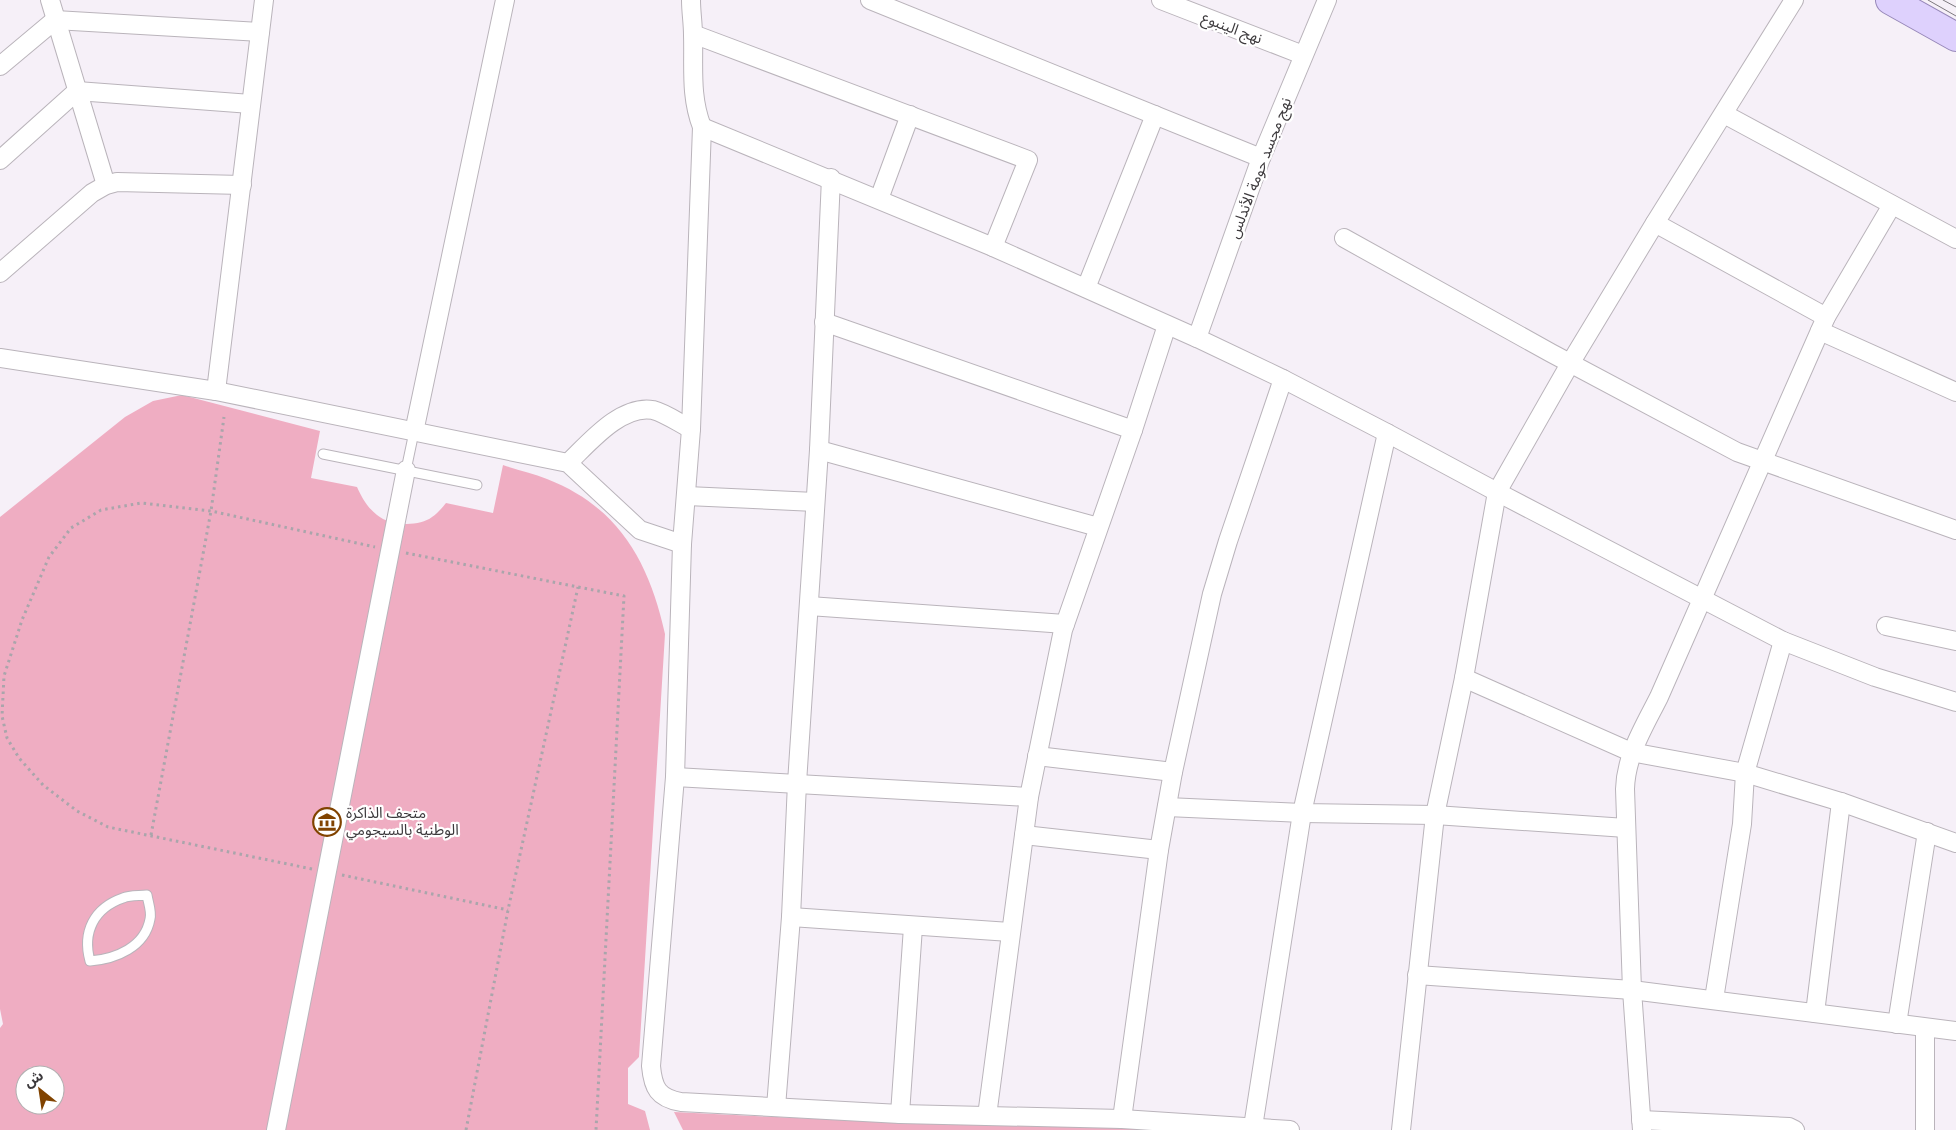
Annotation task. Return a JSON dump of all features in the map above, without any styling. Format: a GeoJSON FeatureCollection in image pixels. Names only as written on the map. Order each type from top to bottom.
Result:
{"type":"FeatureCollection","features":[{"type":"Feature","properties":{"kind":"main road"},"geometry":{"type":"LineString","coordinates":[[1890,0],[1956,38]]}},
{"type":"Feature","properties":{"kind":"street"},"geometry":{"type":"LineString","coordinates":[[50,0],[106,185]]}},
{"type":"Feature","properties":{"kind":"street"},"geometry":{"type":"LineString","coordinates":[[216,391],[264,0]]}},
{"type":"Feature","properties":{"kind":"street"},"geometry":{"type":"LineString","coordinates":[[414,432],[505,0]]}},
{"type":"Feature","properties":{"kind":"street"},"geometry":{"type":"LineString","coordinates":[[691,0],[694,104],[702,127],[691,429],[682,544],[675,777],[651,1066],[652,1081],[657,1091],[668,1100],[681,1102],[900,1114],[1122,1119],[1290,1130]]}},
{"type":"Feature","properties":{"kind":"street"},"geometry":{"type":"LineString","coordinates":[[870,0],[1262,158]]}},
{"type":"Feature","properties":{"kind":"street","name":"نهج الينبوع"},"geometry":{"type":"LineString","coordinates":[[1161,0],[1303,55]]}},
{"type":"Feature","properties":{"kind":"street","name":"نهج مجسد حومة الأندلس"},"geometry":{"type":"LineString","coordinates":[[1197,338],[1262,158],[1327,0]]}},
{"type":"Feature","properties":{"kind":"street"},"geometry":{"type":"LineString","coordinates":[[1401,1130],[1435,815],[1464,678],[1497,492],[1571,362],[1794,0]]}},
{"type":"Feature","properties":{"kind":"street"},"geometry":{"type":"LineString","coordinates":[[0,66],[55,20],[260,32]]}},
{"type":"Feature","properties":{"kind":"street"},"geometry":{"type":"LineString","coordinates":[[693,34],[1028,160],[993,247]]}},
{"type":"Feature","properties":{"kind":"street"},"geometry":{"type":"LineString","coordinates":[[0,160],[77,91],[251,104]]}},
{"type":"Feature","properties":{"kind":"street"},"geometry":{"type":"LineString","coordinates":[[1724,114],[1956,239]]}},
{"type":"Feature","properties":{"kind":"street"},"geometry":{"type":"LineString","coordinates":[[879,199],[910,115]]}},
{"type":"Feature","properties":{"kind":"street"},"geometry":{"type":"LineString","coordinates":[[1086,288],[1155,115]]}},
{"type":"Feature","properties":{"kind":"street"},"geometry":{"type":"LineString","coordinates":[[702,127],[831,178],[993,247],[1197,338],[1283,379],[1783,641],[1875,677],[1956,702]]}},
{"type":"Feature","properties":{"kind":"street"},"geometry":{"type":"LineString","coordinates":[[776,1107],[791,917],[797,783],[816,502],[831,178]]}},
{"type":"Feature","properties":{"kind":"street"},"geometry":{"type":"LineString","coordinates":[[0,272],[92,193],[106,185],[134,182],[242,185]]}},
{"type":"Feature","properties":{"kind":"street"},"geometry":{"type":"LineString","coordinates":[[1795,1130],[1789,1127],[1641,1125],[1632,990],[1626,828],[1626,771],[1631,752],[1659,697],[1823,324],[1892,205]]}},
{"type":"Feature","properties":{"kind":"street"},"geometry":{"type":"LineString","coordinates":[[1655,223],[1823,324],[1956,392]]}},
{"type":"Feature","properties":{"kind":"street"},"geometry":{"type":"LineString","coordinates":[[1344,238],[1736,452],[1956,530]]}},
{"type":"Feature","properties":{"kind":"street"},"geometry":{"type":"LineString","coordinates":[[824,322],[1133,430]]}},
{"type":"Feature","properties":{"kind":"street"},"geometry":{"type":"LineString","coordinates":[[987,1116],[1029,797],[1065,624],[1133,430],[1167,325]]}},
{"type":"Feature","properties":{"kind":"street"},"geometry":{"type":"LineString","coordinates":[[0,358],[216,391],[568,463],[640,530],[682,544]]}},
{"type":"Feature","properties":{"kind":"street"},"geometry":{"type":"LineString","coordinates":[[1122,1119],[1159,850],[1173,772],[1212,594],[1283,379]]}},
{"type":"Feature","properties":{"kind":"street"},"geometry":{"type":"LineString","coordinates":[[568,463],[619,417],[640,409],[654,410],[691,429]]}},
{"type":"Feature","properties":{"kind":"street"},"geometry":{"type":"LineString","coordinates":[[1253,1127],[1302,812],[1387,433]]}},
{"type":"Feature","properties":{"kind":"street"},"geometry":{"type":"LineString","coordinates":[[819,450],[1098,526]]}},
{"type":"Feature","properties":{"kind":"street"},"geometry":{"type":"LineString","coordinates":[[276,1130],[406,470]]}},
{"type":"Feature","properties":{"kind":"street"},"geometry":{"type":"LineString","coordinates":[[687,496],[816,502]]}},
{"type":"Feature","properties":{"kind":"street"},"geometry":{"type":"LineString","coordinates":[[808,606],[1065,624]]}},
{"type":"Feature","properties":{"kind":"street"},"geometry":{"type":"LineString","coordinates":[[1886,626],[1956,641]]}},
{"type":"Feature","properties":{"kind":"street"},"geometry":{"type":"LineString","coordinates":[[1714,999],[1742,824],[1745,773],[1783,641]]}},
{"type":"Feature","properties":{"kind":"street"},"geometry":{"type":"LineString","coordinates":[[1464,678],[1631,752],[1745,773],[1841,802],[1956,843]]}},
{"type":"Feature","properties":{"kind":"street"},"geometry":{"type":"LineString","coordinates":[[1037,756],[1173,772]]}},
{"type":"Feature","properties":{"kind":"street"},"geometry":{"type":"LineString","coordinates":[[675,777],[1029,797]]}},
{"type":"Feature","properties":{"kind":"street"},"geometry":{"type":"LineString","coordinates":[[1815,1013],[1841,802]]}},
{"type":"Feature","properties":{"kind":"street"},"geometry":{"type":"LineString","coordinates":[[1167,808],[1435,815],[1626,828]]}},
{"type":"Feature","properties":{"kind":"street"},"geometry":{"type":"LineString","coordinates":[[1897,1024],[1927,832]]}},
{"type":"Feature","properties":{"kind":"street"},"geometry":{"type":"LineString","coordinates":[[1024,835],[1159,850]]}},
{"type":"Feature","properties":{"kind":"street"},"geometry":{"type":"LineString","coordinates":[[791,917],[913,927],[1010,932]]}},
{"type":"Feature","properties":{"kind":"street"},"geometry":{"type":"LineString","coordinates":[[900,1114],[913,927]]}},
{"type":"Feature","properties":{"kind":"street"},"geometry":{"type":"LineString","coordinates":[[1417,975],[1632,990],[1956,1031]]}},
{"type":"Feature","properties":{"kind":"street"},"geometry":{"type":"LineString","coordinates":[[1925,1028],[1925,1130]]}},
{"type":"Feature","properties":{"kind":"lane"},"geometry":{"type":"LineString","coordinates":[[406,470],[414,432]]}},
{"type":"Feature","properties":{"kind":"lane"},"geometry":{"type":"LineString","coordinates":[[323,454],[477,484]]}},
{"type":"Feature","properties":{"kind":"lane"},"geometry":{"type":"LineString","coordinates":[[147,895],[151,918],[144,936],[128,951],[107,960],[90,961],[87,948],[89,929],[99,912],[108,904],[125,897],[147,895]]}},
{"type":"Feature","properties":{"kind":"path"},"geometry":{"type":"LineString","coordinates":[[151,835],[211,511],[224,417]]}},
{"type":"Feature","properties":{"kind":"path"},"geometry":{"type":"LineString","coordinates":[[508,910],[108,827],[77,811],[43,785],[19,758],[7,738],[2,716],[4,676],[22,620],[49,557],[71,528],[101,510],[141,503],[211,511],[390,550],[624,596],[596,1130]]}},
{"type":"Feature","properties":{"kind":"path"},"geometry":{"type":"LineString","coordinates":[[466,1130],[508,910],[578,587]]}},
{"type":"Feature","properties":{"kind":"shaded area","name":"متحف الذاكرة الوطنية بالسيجومي"},"geometry":{"type":"Polygon","coordinates":[[[182,395],[320,431],[311,478],[357,487],[370,509],[377,515],[389,521],[404,524],[420,522],[434,516],[446,503],[493,513],[503,465],[542,477],[572,491],[594,505],[612,521],[627,540],[640,561],[650,583],[665,634],[639,1057],[628,1068],[628,1104],[645,1111],[650,1130],[0,1130],[0,1028],[3,1024],[0,1009],[0,517],[125,417],[153,401],[182,395]]]}},
{"type":"Feature","properties":{"kind":"shaded area"},"geometry":{"type":"Polygon","coordinates":[[[674,1112],[817,1119],[1289,1123],[1292,1130],[683,1130],[674,1112]]]}},
{"type":"Feature","properties":{"kind":"tram line"},"geometry":{"type":"LineString","coordinates":[[1928,0],[1956,16]]}},
{"type":"Feature","properties":{"kind":"tram line"},"geometry":{"type":"LineString","coordinates":[[1943,0],[1956,7]]}},
{"type":"Feature","properties":{"kind":"place","name":"متحف الذاكرة الوطنية بالسيجومي"},"geometry":{"type":"Point","coordinates":[327,822]}}]}
